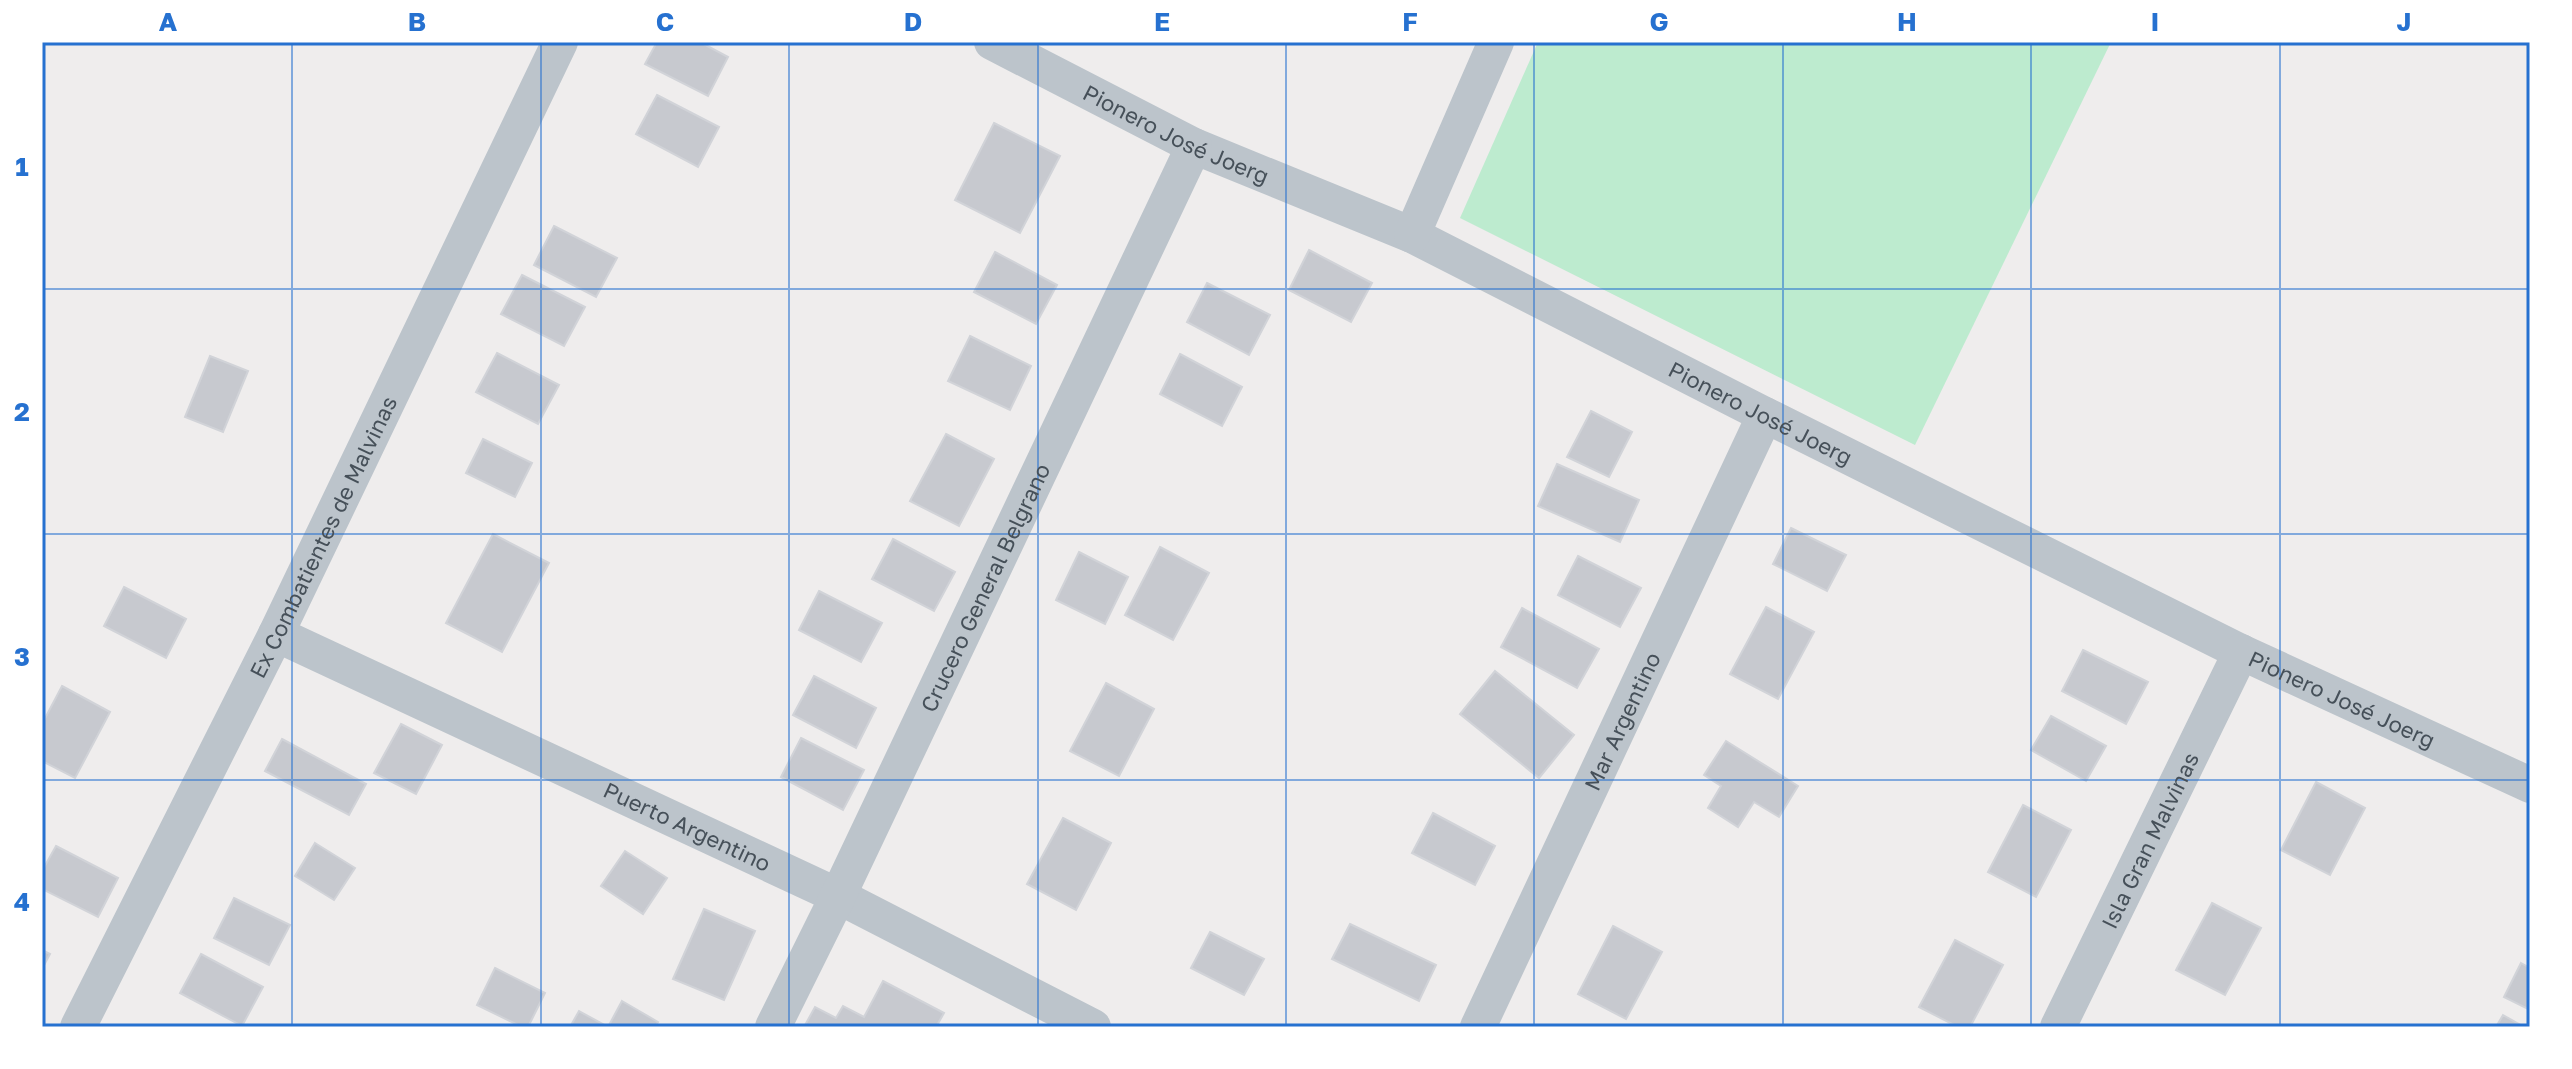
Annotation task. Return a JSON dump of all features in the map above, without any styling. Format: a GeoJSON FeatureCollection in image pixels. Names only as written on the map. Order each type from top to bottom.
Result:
{"type":"FeatureCollection","features":[{"type":"Feature","properties":{"kind":"street","name":"Ex Combatientes de Malvinas"},"geometry":{"type":"LineString","coordinates":[[78,1027],[276,634],[560,42]]}},
{"type":"Feature","properties":{"kind":"street","name":"Pionero José Joerg"},"geometry":{"type":"LineString","coordinates":[[992,42],[1194,146],[1412,235],[2241,652],[2530,785]]}},
{"type":"Feature","properties":{"kind":"street"},"geometry":{"type":"LineString","coordinates":[[1412,235],[1496,42]]}},
{"type":"Feature","properties":{"kind":"street","name":"Crucero General Belgrano"},"geometry":{"type":"LineString","coordinates":[[773,1027],[1194,146]]}},
{"type":"Feature","properties":{"kind":"street","name":"Mar Argentino"},"geometry":{"type":"LineString","coordinates":[[1478,1027],[1765,415]]}},
{"type":"Feature","properties":{"kind":"street","name":"Puerto Argentino"},"geometry":{"type":"LineString","coordinates":[[276,634],[838,896],[1093,1027]]}},
{"type":"Feature","properties":{"kind":"street","name":"Isla Gran Malvinas"},"geometry":{"type":"LineString","coordinates":[[2058,1027],[2241,652]]}},
{"type":"Feature","properties":{"kind":"green space"},"geometry":{"type":"Polygon","coordinates":[[[1538,42],[2111,42],[1915,445],[1460,218],[1538,42]]]}},
{"type":"Feature","properties":{"kind":"building"},"geometry":{"type":"Polygon","coordinates":[[[657,42],[700,42],[728,57],[708,96],[645,64],[657,42]]]}},
{"type":"Feature","properties":{"kind":"building"},"geometry":{"type":"Polygon","coordinates":[[[657,95],[719,127],[698,167],[636,134],[657,95]]]}},
{"type":"Feature","properties":{"kind":"building"},"geometry":{"type":"Polygon","coordinates":[[[994,123],[1060,156],[1020,233],[955,200],[994,123]]]}},
{"type":"Feature","properties":{"kind":"building"},"geometry":{"type":"Polygon","coordinates":[[[554,226],[617,258],[596,297],[534,265],[554,226]]]}},
{"type":"Feature","properties":{"kind":"building"},"geometry":{"type":"Polygon","coordinates":[[[1309,250],[1372,283],[1351,322],[1289,290],[1309,250]]]}},
{"type":"Feature","properties":{"kind":"building"},"geometry":{"type":"Polygon","coordinates":[[[995,252],[1057,285],[1036,324],[974,292],[995,252]]]}},
{"type":"Feature","properties":{"kind":"building"},"geometry":{"type":"Polygon","coordinates":[[[522,275],[585,307],[564,346],[501,314],[522,275]]]}},
{"type":"Feature","properties":{"kind":"building"},"geometry":{"type":"Polygon","coordinates":[[[1207,283],[1270,315],[1249,355],[1187,322],[1207,283]]]}},
{"type":"Feature","properties":{"kind":"building"},"geometry":{"type":"Polygon","coordinates":[[[970,336],[1031,366],[1010,410],[948,381],[970,336]]]}},
{"type":"Feature","properties":{"kind":"building"},"geometry":{"type":"Polygon","coordinates":[[[497,353],[559,385],[538,424],[476,392],[497,353]]]}},
{"type":"Feature","properties":{"kind":"building"},"geometry":{"type":"Polygon","coordinates":[[[1180,354],[1242,387],[1222,426],[1160,394],[1180,354]]]}},
{"type":"Feature","properties":{"kind":"building"},"geometry":{"type":"Polygon","coordinates":[[[210,356],[248,371],[223,432],[185,417],[210,356]]]}},
{"type":"Feature","properties":{"kind":"building"},"geometry":{"type":"Polygon","coordinates":[[[1591,411],[1632,432],[1609,477],[1567,457],[1591,411]]]}},
{"type":"Feature","properties":{"kind":"building"},"geometry":{"type":"Polygon","coordinates":[[[946,434],[994,459],[959,526],[910,501],[946,434]]]}},
{"type":"Feature","properties":{"kind":"building"},"geometry":{"type":"Polygon","coordinates":[[[483,439],[532,463],[515,497],[466,473],[483,439]]]}},
{"type":"Feature","properties":{"kind":"building"},"geometry":{"type":"Polygon","coordinates":[[[1557,464],[1639,500],[1620,542],[1538,506],[1557,464]]]}},
{"type":"Feature","properties":{"kind":"building"},"geometry":{"type":"Polygon","coordinates":[[[1791,528],[1846,555],[1827,591],[1773,564],[1791,528]]]}},
{"type":"Feature","properties":{"kind":"building"},"geometry":{"type":"Polygon","coordinates":[[[493,534],[549,563],[502,652],[446,623],[493,534]]]}},
{"type":"Feature","properties":{"kind":"building"},"geometry":{"type":"Polygon","coordinates":[[[893,539],[955,572],[934,611],[872,579],[893,539]]]}},
{"type":"Feature","properties":{"kind":"building"},"geometry":{"type":"Polygon","coordinates":[[[1160,547],[1209,573],[1173,640],[1125,615],[1160,547]]]}},
{"type":"Feature","properties":{"kind":"building"},"geometry":{"type":"Polygon","coordinates":[[[1079,552],[1128,577],[1105,624],[1056,600],[1079,552]]]}},
{"type":"Feature","properties":{"kind":"building"},"geometry":{"type":"Polygon","coordinates":[[[1578,556],[1641,588],[1620,627],[1558,595],[1578,556]]]}},
{"type":"Feature","properties":{"kind":"building"},"geometry":{"type":"Polygon","coordinates":[[[124,587],[186,619],[166,658],[104,626],[124,587]]]}},
{"type":"Feature","properties":{"kind":"building"},"geometry":{"type":"Polygon","coordinates":[[[819,591],[882,623],[861,662],[799,630],[819,591]]]}},
{"type":"Feature","properties":{"kind":"building"},"geometry":{"type":"Polygon","coordinates":[[[1766,607],[1814,632],[1778,699],[1730,674],[1766,607]]]}},
{"type":"Feature","properties":{"kind":"building"},"geometry":{"type":"Polygon","coordinates":[[[1522,608],[1599,649],[1577,688],[1501,647],[1522,608]]]}},
{"type":"Feature","properties":{"kind":"building"},"geometry":{"type":"Polygon","coordinates":[[[2083,650],[2148,682],[2126,724],[2062,691],[2083,650]]]}},
{"type":"Feature","properties":{"kind":"building"},"geometry":{"type":"Polygon","coordinates":[[[1495,671],[1574,735],[1539,778],[1460,714],[1495,671]]]}},
{"type":"Feature","properties":{"kind":"building"},"geometry":{"type":"Polygon","coordinates":[[[814,676],[876,708],[856,748],[793,715],[814,676]]]}},
{"type":"Feature","properties":{"kind":"building"},"geometry":{"type":"Polygon","coordinates":[[[1106,683],[1154,709],[1119,776],[1070,751],[1106,683]]]}},
{"type":"Feature","properties":{"kind":"building"},"geometry":{"type":"Polygon","coordinates":[[[62,686],[110,712],[75,778],[42,761],[42,724],[62,686]]]}},
{"type":"Feature","properties":{"kind":"building"},"geometry":{"type":"Polygon","coordinates":[[[2051,716],[2106,746],[2086,781],[2031,750],[2051,716]]]}},
{"type":"Feature","properties":{"kind":"building"},"geometry":{"type":"Polygon","coordinates":[[[401,724],[442,745],[416,794],[374,773],[401,724]]]}},
{"type":"Feature","properties":{"kind":"building"},"geometry":{"type":"Polygon","coordinates":[[[801,738],[864,770],[843,810],[781,777],[801,738]]]}},
{"type":"Feature","properties":{"kind":"building"},"geometry":{"type":"Polygon","coordinates":[[[282,739],[366,784],[349,815],[265,771],[282,739]]]}},
{"type":"Feature","properties":{"kind":"building"},"geometry":{"type":"Polygon","coordinates":[[[1726,741],[1798,786],[1779,817],[1754,802],[1738,827],[1708,808],[1721,786],[1704,775],[1726,741]]]}},
{"type":"Feature","properties":{"kind":"building"},"geometry":{"type":"Polygon","coordinates":[[[2316,782],[2365,808],[2330,875],[2281,850],[2316,782]]]}},
{"type":"Feature","properties":{"kind":"building"},"geometry":{"type":"Polygon","coordinates":[[[2023,805],[2071,830],[2036,897],[1988,872],[2023,805]]]}},
{"type":"Feature","properties":{"kind":"building"},"geometry":{"type":"Polygon","coordinates":[[[1433,813],[1495,846],[1475,885],[1412,853],[1433,813]]]}},
{"type":"Feature","properties":{"kind":"building"},"geometry":{"type":"Polygon","coordinates":[[[1063,818],[1111,843],[1076,910],[1027,884],[1063,818]]]}},
{"type":"Feature","properties":{"kind":"building"},"geometry":{"type":"Polygon","coordinates":[[[315,843],[355,868],[334,900],[295,876],[315,843]]]}},
{"type":"Feature","properties":{"kind":"building"},"geometry":{"type":"Polygon","coordinates":[[[56,846],[118,878],[98,917],[42,889],[42,871],[56,846]]]}},
{"type":"Feature","properties":{"kind":"building"},"geometry":{"type":"Polygon","coordinates":[[[625,851],[667,878],[643,914],[601,886],[625,851]]]}},
{"type":"Feature","properties":{"kind":"building"},"geometry":{"type":"Polygon","coordinates":[[[234,898],[290,925],[269,965],[214,938],[234,898]]]}},
{"type":"Feature","properties":{"kind":"building"},"geometry":{"type":"Polygon","coordinates":[[[2212,903],[2261,928],[2225,995],[2176,970],[2212,903]]]}},
{"type":"Feature","properties":{"kind":"building"},"geometry":{"type":"Polygon","coordinates":[[[704,909],[755,931],[724,1000],[673,979],[704,909]]]}},
{"type":"Feature","properties":{"kind":"building"},"geometry":{"type":"Polygon","coordinates":[[[1350,924],[1436,965],[1419,1001],[1332,959],[1350,924]]]}},
{"type":"Feature","properties":{"kind":"building"},"geometry":{"type":"Polygon","coordinates":[[[1613,926],[1662,952],[1626,1019],[1578,994],[1613,926]]]}},
{"type":"Feature","properties":{"kind":"building"},"geometry":{"type":"Polygon","coordinates":[[[1210,932],[1264,959],[1244,995],[1191,968],[1210,932]]]}},
{"type":"Feature","properties":{"kind":"building"},"geometry":{"type":"Polygon","coordinates":[[[1955,940],[2003,965],[1970,1027],[1958,1027],[1919,1007],[1955,940]]]}},
{"type":"Feature","properties":{"kind":"building"},"geometry":{"type":"Polygon","coordinates":[[[42,950],[50,954],[42,969],[42,950]]]}},
{"type":"Feature","properties":{"kind":"building"},"geometry":{"type":"Polygon","coordinates":[[[201,954],[263,987],[242,1026],[180,993],[201,954]]]}},
{"type":"Feature","properties":{"kind":"building"},"geometry":{"type":"Polygon","coordinates":[[[2521,963],[2530,968],[2530,1010],[2504,997],[2521,963]]]}},
{"type":"Feature","properties":{"kind":"building"},"geometry":{"type":"Polygon","coordinates":[[[495,968],[545,993],[528,1027],[477,1005],[495,968]]]}},
{"type":"Feature","properties":{"kind":"building"},"geometry":{"type":"Polygon","coordinates":[[[883,981],[944,1013],[936,1027],[804,1027],[815,1007],[836,1018],[843,1006],[864,1017],[883,981]]]}},
{"type":"Feature","properties":{"kind":"building"},"geometry":{"type":"Polygon","coordinates":[[[622,1001],[658,1022],[655,1027],[608,1027],[622,1001]]]}},
{"type":"Feature","properties":{"kind":"building"},"geometry":{"type":"Polygon","coordinates":[[[579,1011],[608,1027],[570,1027],[579,1011]]]}},
{"type":"Feature","properties":{"kind":"building"},"geometry":{"type":"Polygon","coordinates":[[[2503,1015],[2524,1027],[2496,1027],[2503,1015]]]}}]}
